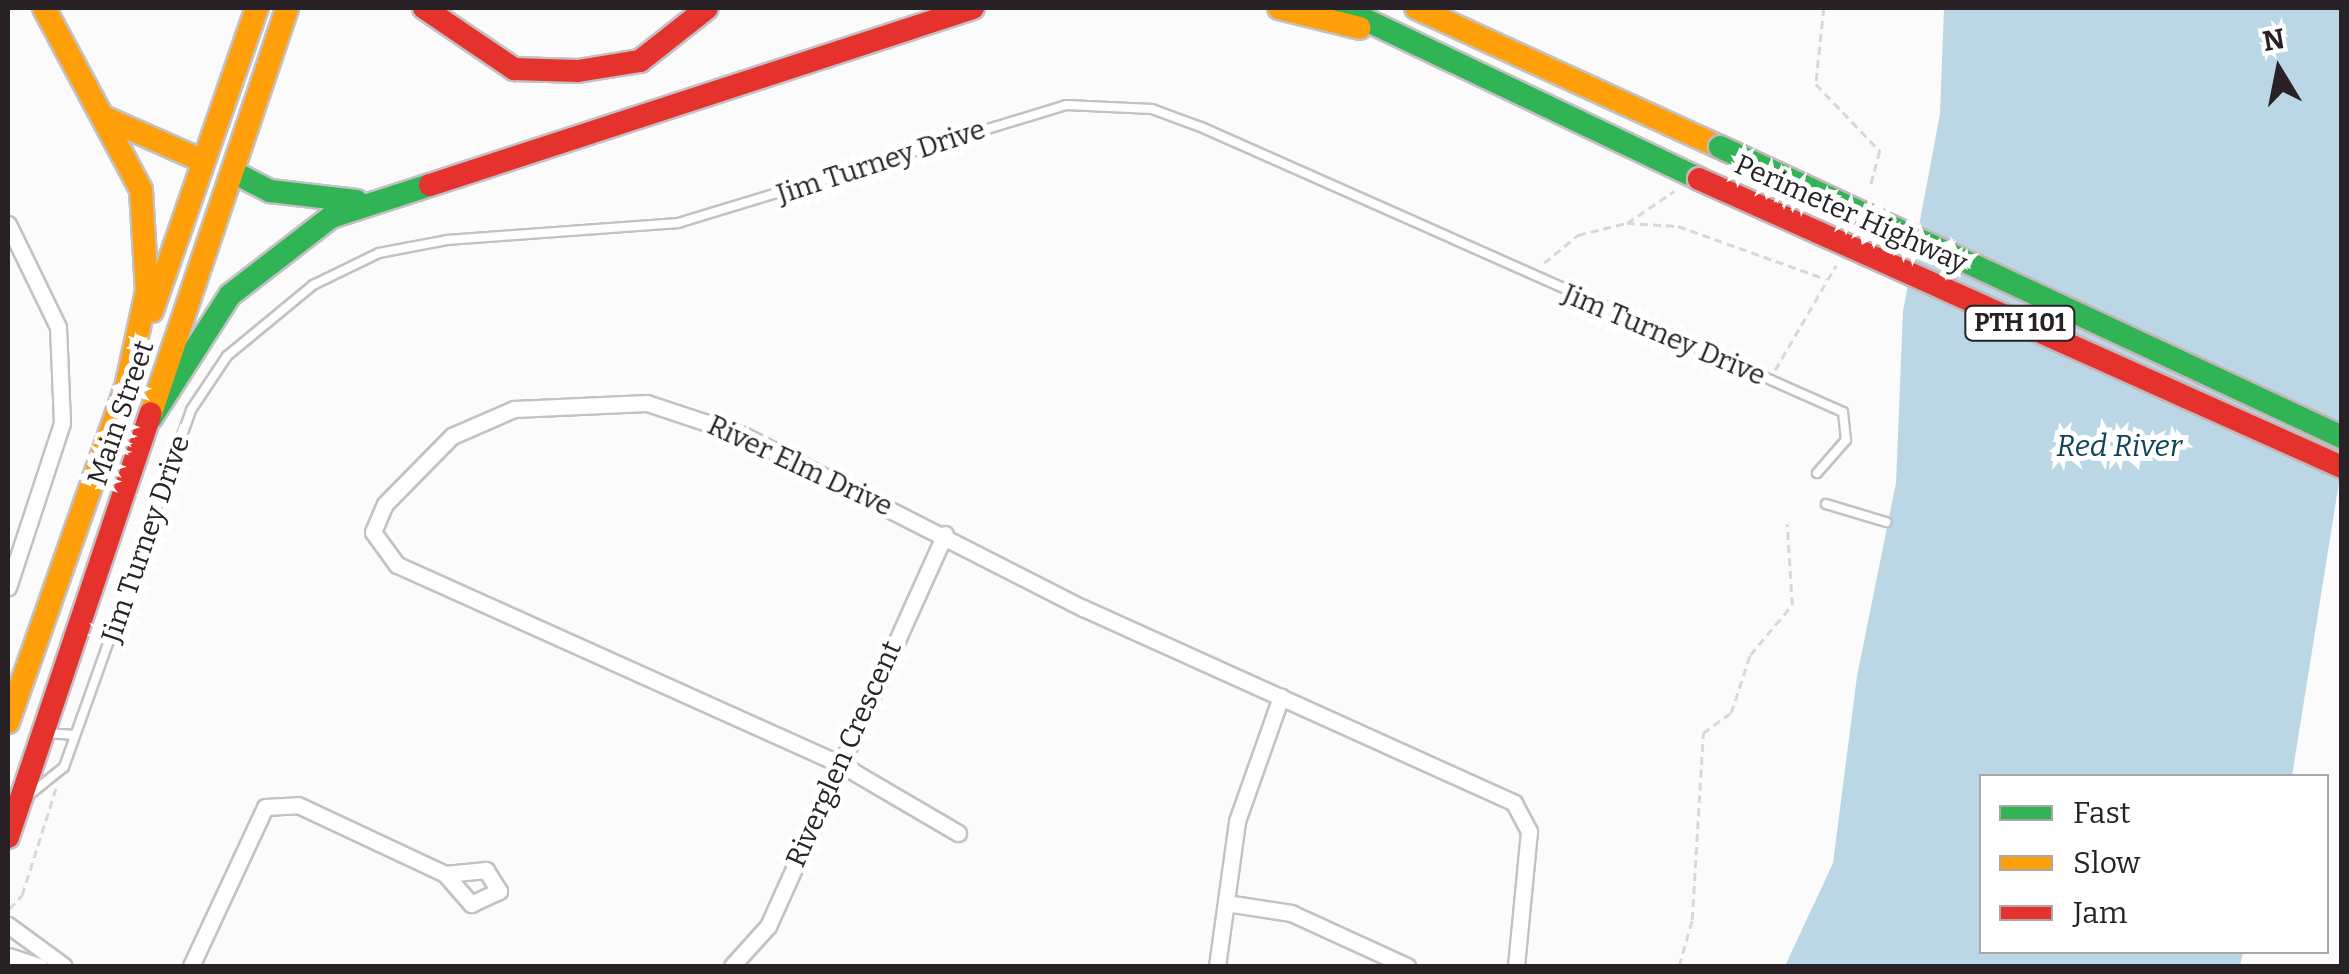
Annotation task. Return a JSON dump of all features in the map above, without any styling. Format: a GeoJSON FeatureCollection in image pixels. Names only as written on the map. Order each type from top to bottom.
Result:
{"type":"FeatureCollection","features":[{"type":"Feature","properties":{"kind":"main road"},"geometry":{"type":"LineString","coordinates":[[44,8],[107,118],[141,190],[149,241],[126,387]]}},
{"type":"Feature","properties":{"kind":"main road","name":"Main Street"},"geometry":{"type":"LineString","coordinates":[[8,722],[257,8]]}},
{"type":"Feature","properties":{"kind":"main road","name":"Main Street"},"geometry":{"type":"LineString","coordinates":[[8,837],[287,8]]}},
{"type":"Feature","properties":{"kind":"main road"},"geometry":{"type":"LineString","coordinates":[[424,8],[514,69],[578,71],[640,61],[708,8]]}},
{"type":"Feature","properties":{"kind":"main road"},"geometry":{"type":"LineString","coordinates":[[151,418],[197,338],[254,271],[308,230],[370,201],[973,8]]}},
{"type":"Feature","properties":{"kind":"main road"},"geometry":{"type":"LineString","coordinates":[[1279,8],[1422,44]]}},
{"type":"Feature","properties":{"kind":"main road","name":"Perimeter Highway"},"geometry":{"type":"LineString","coordinates":[[1341,8],[1698,179],[2342,467]]}},
{"type":"Feature","properties":{"kind":"main road","name":"Perimeter Highway"},"geometry":{"type":"LineString","coordinates":[[1416,8],[2342,437]]}},
{"type":"Feature","properties":{"kind":"main road"},"geometry":{"type":"LineString","coordinates":[[107,118],[204,161]]}},
{"type":"Feature","properties":{"kind":"main road"},"geometry":{"type":"LineString","coordinates":[[233,172],[308,199],[370,201]]}},
{"type":"Feature","properties":{"kind":"street"},"geometry":{"type":"LineString","coordinates":[[8,224],[58,326],[62,423],[8,587]]}},
{"type":"Feature","properties":{"kind":"street","name":"River Elm Drive"},"geometry":{"type":"LineString","coordinates":[[838,763],[397,565],[374,532],[386,504],[413,469],[477,421],[602,400],[647,403],[743,435],[1527,815],[1516,966]]}},
{"type":"Feature","properties":{"kind":"street","name":"Riverglen Crescent"},"geometry":{"type":"LineString","coordinates":[[732,966],[768,926],[838,763],[945,534]]}},
{"type":"Feature","properties":{"kind":"street"},"geometry":{"type":"LineString","coordinates":[[1217,966],[1237,821],[1281,697]]}},
{"type":"Feature","properties":{"kind":"street"},"geometry":{"type":"LineString","coordinates":[[838,763],[958,833]]}},
{"type":"Feature","properties":{"kind":"street"},"geometry":{"type":"LineString","coordinates":[[190,966],[264,807],[298,805],[446,874]]}},
{"type":"Feature","properties":{"kind":"street"},"geometry":{"type":"LineString","coordinates":[[1226,903],[1291,914],[1407,966]]}},
{"type":"Feature","properties":{"kind":"street"},"geometry":{"type":"LineString","coordinates":[[8,925],[64,966]]}},
{"type":"Feature","properties":{"kind":"street"},"geometry":{"type":"LineString","coordinates":[[8,956],[39,966]]}},
{"type":"Feature","properties":{"kind":"lane","name":"Jim Turney Drive"},"geometry":{"type":"LineString","coordinates":[[20,802],[56,776],[75,734],[191,410],[266,317],[379,253],[678,222],[1030,113],[1102,102],[1201,127],[1530,278],[1842,412],[1846,440],[1817,474]]}},
{"type":"Feature","properties":{"kind":"lane"},"geometry":{"type":"LineString","coordinates":[[1826,504],[1886,522]]}},
{"type":"Feature","properties":{"kind":"lane"},"geometry":{"type":"LineString","coordinates":[[44,732],[75,734]]}},
{"type":"Feature","properties":{"kind":"path"},"geometry":{"type":"LineString","coordinates":[[1627,223],[1676,190]]}},
{"type":"Feature","properties":{"kind":"path"},"geometry":{"type":"LineString","coordinates":[[1530,278],[1578,235],[1627,223],[1678,226],[1826,279]]}},
{"type":"Feature","properties":{"kind":"path"},"geometry":{"type":"LineString","coordinates":[[1679,966],[1692,920],[1704,733],[1731,713],[1750,656],[1792,605],[1787,524]]}},
{"type":"Feature","properties":{"kind":"path"},"geometry":{"type":"LineString","coordinates":[[8,910],[22,895],[56,776]]}},
{"type":"Feature","properties":{"kind":"water","name":"Red River"},"geometry":{"type":"Polygon","coordinates":[[[1944,8],[2341,8],[2341,470],[2292,774],[1979,774],[1979,954],[2243,954],[2240,966],[1785,966],[1833,863],[1857,676],[1896,483],[1903,311],[1940,114],[1944,8]]]}},
{"type":"Feature","properties":{"kind":"traffic: fast"},"geometry":{"type":"LineString","coordinates":[[1341,8],[1699,179]]}},
{"type":"Feature","properties":{"kind":"traffic: fast"},"geometry":{"type":"LineString","coordinates":[[1720,147],[2342,437]]}},
{"type":"Feature","properties":{"kind":"traffic: fast"},"geometry":{"type":"LineString","coordinates":[[233,172],[270,191],[356,201]]}},
{"type":"Feature","properties":{"kind":"traffic: fast"},"geometry":{"type":"LineString","coordinates":[[151,418],[230,295],[331,217],[430,185]]}},
{"type":"Feature","properties":{"kind":"traffic: slow"},"geometry":{"type":"LineString","coordinates":[[44,8],[141,190],[147,291],[126,387]]}},
{"type":"Feature","properties":{"kind":"traffic: slow"},"geometry":{"type":"LineString","coordinates":[[152,311],[257,8]]}},
{"type":"Feature","properties":{"kind":"traffic: slow"},"geometry":{"type":"LineString","coordinates":[[151,413],[287,8]]}},
{"type":"Feature","properties":{"kind":"traffic: slow"},"geometry":{"type":"LineString","coordinates":[[1279,8],[1360,28]]}},
{"type":"Feature","properties":{"kind":"traffic: slow"},"geometry":{"type":"LineString","coordinates":[[1416,8],[1720,147]]}},
{"type":"Feature","properties":{"kind":"traffic: slow"},"geometry":{"type":"LineString","coordinates":[[108,119],[203,161]]}},
{"type":"Feature","properties":{"kind":"traffic: slow"},"geometry":{"type":"LineString","coordinates":[[8,722],[132,370]]}},
{"type":"Feature","properties":{"kind":"traffic: jam"},"geometry":{"type":"LineString","coordinates":[[424,8],[514,69],[578,71],[640,61],[707,8]]}},
{"type":"Feature","properties":{"kind":"traffic: jam"},"geometry":{"type":"LineString","coordinates":[[430,185],[973,8]]}},
{"type":"Feature","properties":{"kind":"traffic: jam"},"geometry":{"type":"LineString","coordinates":[[1699,179],[2342,467]]}},
{"type":"Feature","properties":{"kind":"traffic: jam"},"geometry":{"type":"LineString","coordinates":[[8,837],[151,413]]}}]}
